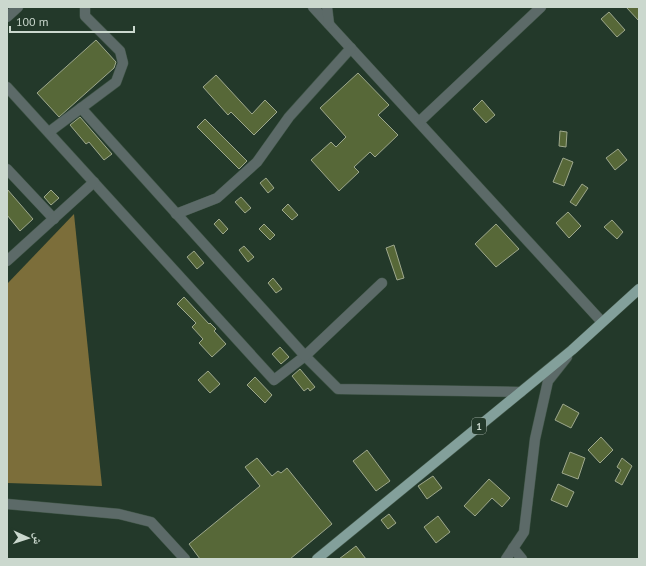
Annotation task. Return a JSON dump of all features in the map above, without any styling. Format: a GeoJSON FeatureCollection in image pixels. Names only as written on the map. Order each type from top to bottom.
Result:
{"type":"FeatureCollection","features":[{"type":"Feature","properties":{"kind":"main road","name":"1"},"geometry":{"type":"LineString","coordinates":[[316,559],[572,350],[639,288]]}},
{"type":"Feature","properties":{"kind":"street"},"geometry":{"type":"LineString","coordinates":[[7,17],[18,7]]}},
{"type":"Feature","properties":{"kind":"street"},"geometry":{"type":"LineString","coordinates":[[49,132],[116,82],[124,63],[120,51],[85,16],[85,7]]}},
{"type":"Feature","properties":{"kind":"street"},"geometry":{"type":"LineString","coordinates":[[313,7],[602,322]]}},
{"type":"Feature","properties":{"kind":"street"},"geometry":{"type":"LineString","coordinates":[[327,7],[329,24]]}},
{"type":"Feature","properties":{"kind":"street"},"geometry":{"type":"LineString","coordinates":[[419,122],[541,7]]}},
{"type":"Feature","properties":{"kind":"street"},"geometry":{"type":"LineString","coordinates":[[176,214],[217,198],[257,162],[289,117],[351,48]]}},
{"type":"Feature","properties":{"kind":"street"},"geometry":{"type":"LineString","coordinates":[[7,87],[274,380],[304,356],[382,283]]}},
{"type":"Feature","properties":{"kind":"street"},"geometry":{"type":"LineString","coordinates":[[81,108],[304,356],[338,389],[521,392]]}},
{"type":"Feature","properties":{"kind":"street"},"geometry":{"type":"LineString","coordinates":[[7,169],[54,219]]}},
{"type":"Feature","properties":{"kind":"street"},"geometry":{"type":"LineString","coordinates":[[7,262],[94,182]]}},
{"type":"Feature","properties":{"kind":"street"},"geometry":{"type":"LineString","coordinates":[[506,559],[524,532],[534,439],[548,381],[572,350]]}},
{"type":"Feature","properties":{"kind":"street"},"geometry":{"type":"LineString","coordinates":[[7,504],[119,514],[151,522],[185,559]]}},
{"type":"Feature","properties":{"kind":"street"},"geometry":{"type":"LineString","coordinates":[[513,548],[522,559]]}},
{"type":"Feature","properties":{"kind":"shaded area"},"geometry":{"type":"Polygon","coordinates":[[[74,214],[102,486],[7,483],[7,284],[74,214]]]}},
{"type":"Feature","properties":{"kind":"building"},"geometry":{"type":"Polygon","coordinates":[[[626,7],[639,7],[639,21],[626,7]]]}},
{"type":"Feature","properties":{"kind":"building"},"geometry":{"type":"Polygon","coordinates":[[[609,12],[625,30],[617,37],[601,19],[609,12]]]}},
{"type":"Feature","properties":{"kind":"building"},"geometry":{"type":"Polygon","coordinates":[[[96,40],[116,62],[114,68],[59,117],[37,93],[96,40]]]}},
{"type":"Feature","properties":{"kind":"building"},"geometry":{"type":"Polygon","coordinates":[[[358,73],[389,105],[378,115],[398,135],[375,157],[370,152],[354,167],[359,172],[339,191],[311,160],[331,142],[336,147],[346,137],[320,108],[358,73]]]}},
{"type":"Feature","properties":{"kind":"building"},"geometry":{"type":"Polygon","coordinates":[[[216,75],[252,114],[265,100],[277,112],[254,135],[231,112],[228,115],[203,87],[216,75]]]}},
{"type":"Feature","properties":{"kind":"building"},"geometry":{"type":"Polygon","coordinates":[[[482,100],[495,115],[486,123],[473,109],[482,100]]]}},
{"type":"Feature","properties":{"kind":"building"},"geometry":{"type":"Polygon","coordinates":[[[80,117],[112,154],[104,160],[89,142],[86,144],[70,125],[80,117]]]}},
{"type":"Feature","properties":{"kind":"building"},"geometry":{"type":"Polygon","coordinates":[[[205,119],[247,161],[239,169],[197,127],[205,119]]]}},
{"type":"Feature","properties":{"kind":"building"},"geometry":{"type":"Polygon","coordinates":[[[560,131],[567,132],[566,147],[559,146],[560,131]]]}},
{"type":"Feature","properties":{"kind":"building"},"geometry":{"type":"Polygon","coordinates":[[[618,149],[627,160],[615,170],[606,158],[618,149]]]}},
{"type":"Feature","properties":{"kind":"building"},"geometry":{"type":"Polygon","coordinates":[[[563,158],[573,162],[564,186],[553,182],[563,158]]]}},
{"type":"Feature","properties":{"kind":"building"},"geometry":{"type":"Polygon","coordinates":[[[266,178],[274,188],[268,193],[260,183],[266,178]]]}},
{"type":"Feature","properties":{"kind":"building"},"geometry":{"type":"Polygon","coordinates":[[[582,184],[588,188],[576,206],[570,202],[582,184]]]}},
{"type":"Feature","properties":{"kind":"building"},"geometry":{"type":"Polygon","coordinates":[[[7,189],[33,219],[20,231],[7,215],[7,189]]]}},
{"type":"Feature","properties":{"kind":"building"},"geometry":{"type":"Polygon","coordinates":[[[51,190],[59,198],[51,205],[44,197],[51,190]]]}},
{"type":"Feature","properties":{"kind":"building"},"geometry":{"type":"Polygon","coordinates":[[[241,197],[251,208],[245,213],[235,202],[241,197]]]}},
{"type":"Feature","properties":{"kind":"building"},"geometry":{"type":"Polygon","coordinates":[[[288,204],[298,215],[292,220],[282,210],[288,204]]]}},
{"type":"Feature","properties":{"kind":"building"},"geometry":{"type":"Polygon","coordinates":[[[568,212],[581,226],[569,238],[556,223],[568,212]]]}},
{"type":"Feature","properties":{"kind":"building"},"geometry":{"type":"Polygon","coordinates":[[[219,219],[228,229],[223,234],[214,224],[219,219]]]}},
{"type":"Feature","properties":{"kind":"building"},"geometry":{"type":"Polygon","coordinates":[[[612,220],[623,232],[617,239],[604,227],[612,220]]]}},
{"type":"Feature","properties":{"kind":"building"},"geometry":{"type":"Polygon","coordinates":[[[264,224],[275,235],[270,240],[259,229],[264,224]]]}},
{"type":"Feature","properties":{"kind":"building"},"geometry":{"type":"Polygon","coordinates":[[[496,224],[519,249],[496,267],[475,244],[496,224]]]}},
{"type":"Feature","properties":{"kind":"building"},"geometry":{"type":"Polygon","coordinates":[[[394,245],[404,278],[397,280],[386,248],[394,245]]]}},
{"type":"Feature","properties":{"kind":"building"},"geometry":{"type":"Polygon","coordinates":[[[244,246],[254,257],[248,262],[239,250],[244,246]]]}},
{"type":"Feature","properties":{"kind":"building"},"geometry":{"type":"Polygon","coordinates":[[[194,251],[204,263],[197,269],[187,257],[194,251]]]}},
{"type":"Feature","properties":{"kind":"building"},"geometry":{"type":"Polygon","coordinates":[[[273,278],[282,289],[276,293],[268,283],[273,278]]]}},
{"type":"Feature","properties":{"kind":"building"},"geometry":{"type":"Polygon","coordinates":[[[184,297],[209,324],[210,323],[216,329],[214,331],[226,344],[212,357],[199,343],[203,339],[192,327],[196,323],[177,304],[184,297]]]}},
{"type":"Feature","properties":{"kind":"building"},"geometry":{"type":"Polygon","coordinates":[[[280,347],[289,357],[281,364],[272,354],[280,347]]]}},
{"type":"Feature","properties":{"kind":"building"},"geometry":{"type":"Polygon","coordinates":[[[300,369],[315,387],[310,391],[308,388],[304,391],[292,376],[300,369]]]}},
{"type":"Feature","properties":{"kind":"building"},"geometry":{"type":"Polygon","coordinates":[[[208,371],[220,384],[210,393],[198,380],[208,371]]]}},
{"type":"Feature","properties":{"kind":"building"},"geometry":{"type":"Polygon","coordinates":[[[255,377],[272,395],[265,403],[247,385],[255,377]]]}},
{"type":"Feature","properties":{"kind":"building"},"geometry":{"type":"Polygon","coordinates":[[[563,404],[579,413],[571,428],[555,420],[563,404]]]}},
{"type":"Feature","properties":{"kind":"building"},"geometry":{"type":"Polygon","coordinates":[[[601,437],[613,450],[600,463],[588,450],[601,437]]]}},
{"type":"Feature","properties":{"kind":"building"},"geometry":{"type":"Polygon","coordinates":[[[367,450],[390,481],[376,491],[353,461],[367,450]]]}},
{"type":"Feature","properties":{"kind":"building"},"geometry":{"type":"Polygon","coordinates":[[[570,452],[585,458],[578,479],[562,473],[570,452]]]}},
{"type":"Feature","properties":{"kind":"building"},"geometry":{"type":"Polygon","coordinates":[[[257,458],[272,476],[278,471],[281,473],[287,468],[332,524],[290,559],[200,559],[189,544],[260,486],[245,467],[257,458]]]}},
{"type":"Feature","properties":{"kind":"building"},"geometry":{"type":"Polygon","coordinates":[[[622,458],[632,466],[622,485],[615,481],[621,470],[617,467],[622,458]]]}},
{"type":"Feature","properties":{"kind":"building"},"geometry":{"type":"Polygon","coordinates":[[[433,476],[442,488],[427,499],[418,486],[433,476]]]}},
{"type":"Feature","properties":{"kind":"building"},"geometry":{"type":"Polygon","coordinates":[[[489,479],[510,498],[502,507],[492,498],[475,516],[464,506],[489,479]]]}},
{"type":"Feature","properties":{"kind":"building"},"geometry":{"type":"Polygon","coordinates":[[[558,484],[574,492],[567,507],[551,500],[558,484]]]}},
{"type":"Feature","properties":{"kind":"building"},"geometry":{"type":"Polygon","coordinates":[[[389,514],[396,523],[388,529],[381,520],[389,514]]]}},
{"type":"Feature","properties":{"kind":"building"},"geometry":{"type":"Polygon","coordinates":[[[438,516],[450,532],[436,543],[424,527],[438,516]]]}},
{"type":"Feature","properties":{"kind":"building"},"geometry":{"type":"Polygon","coordinates":[[[356,546],[366,559],[339,559],[356,546]]]}}]}
